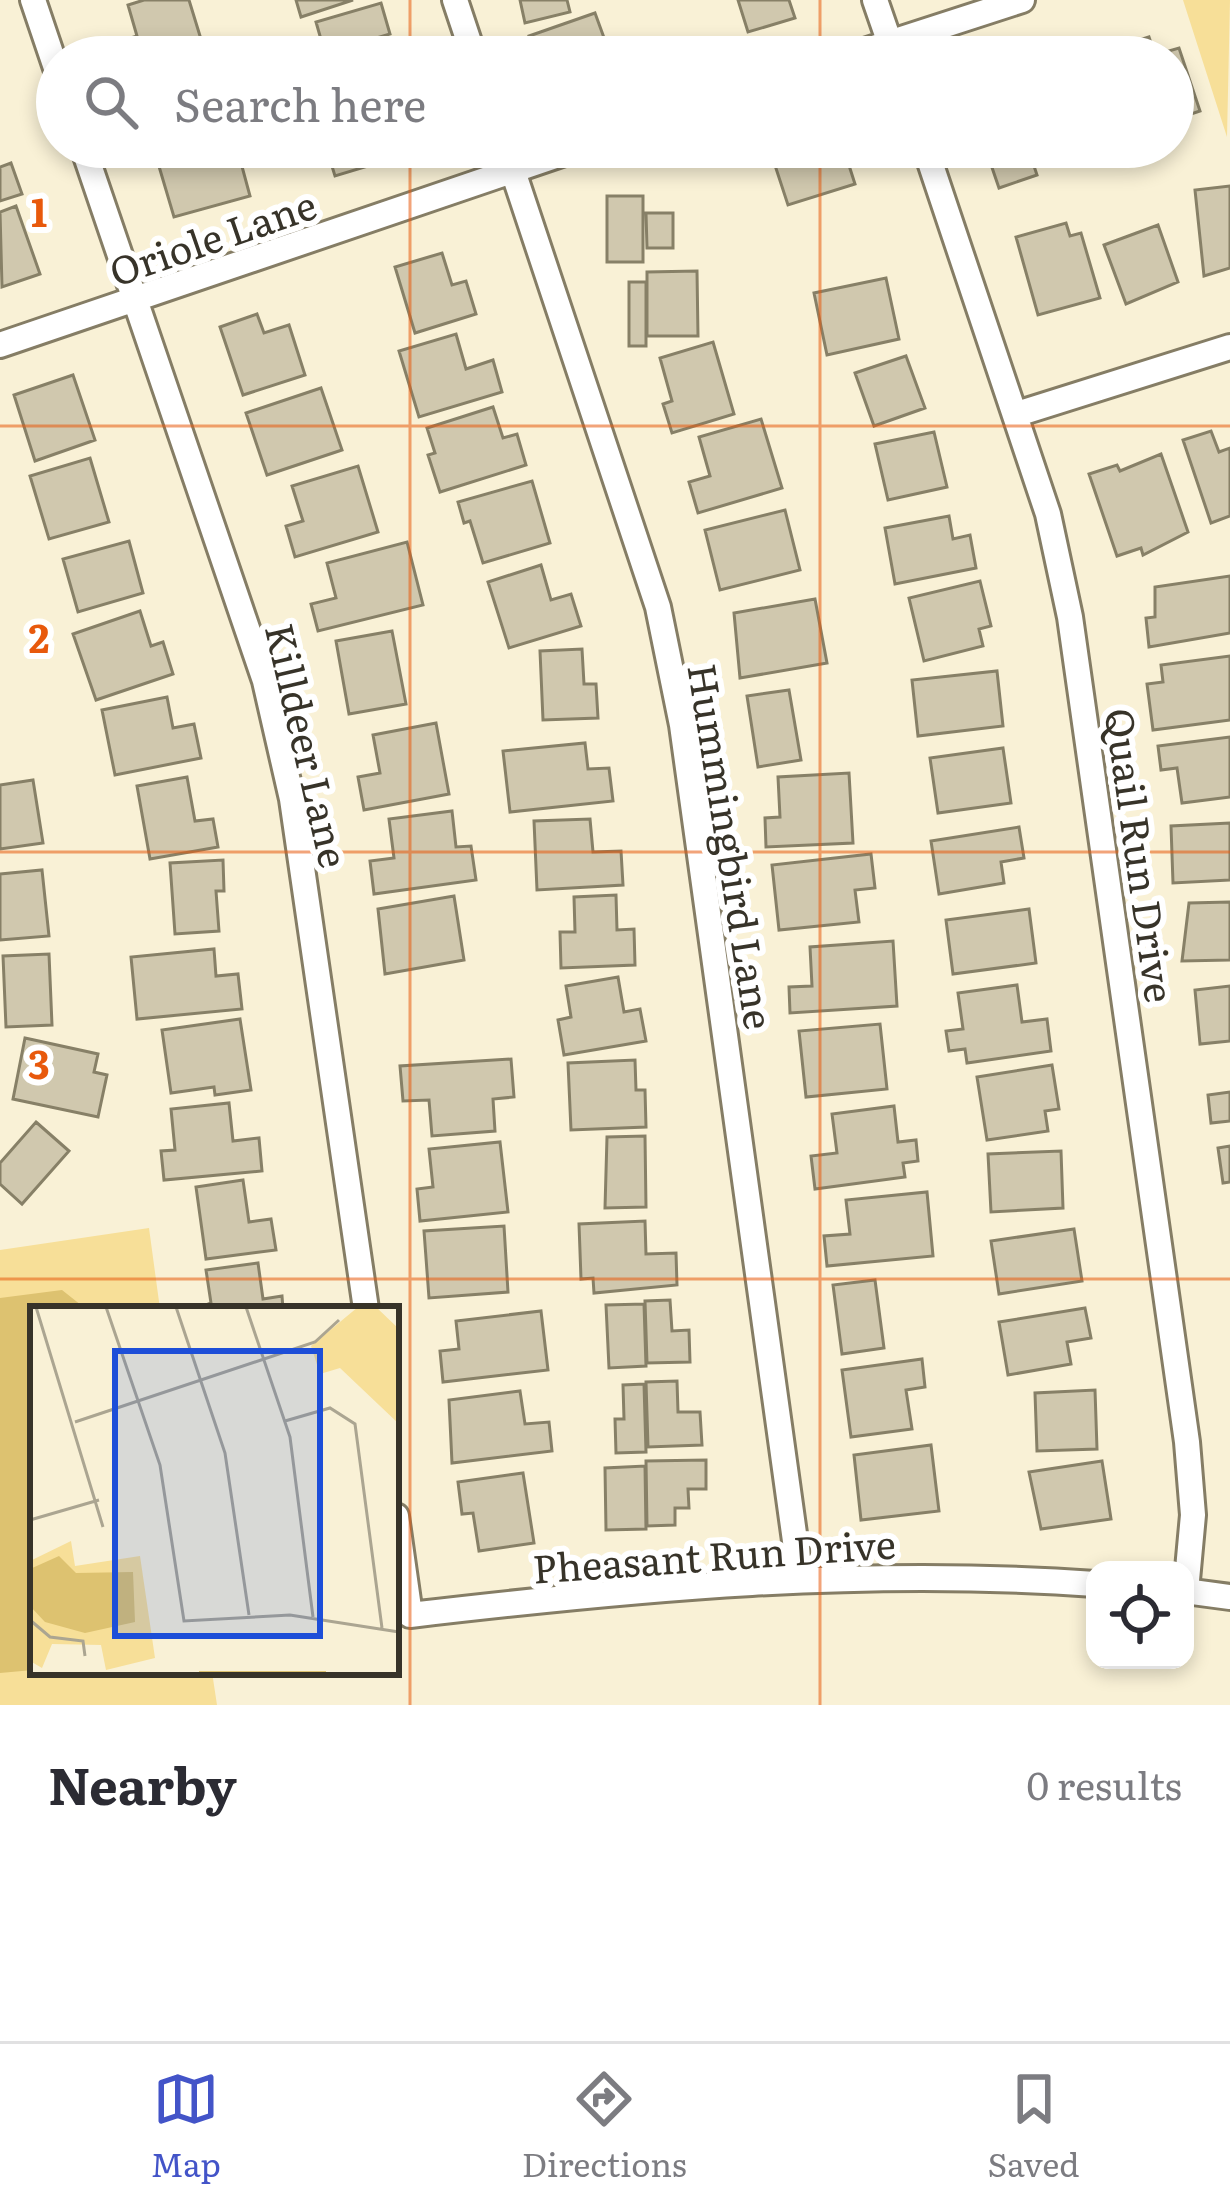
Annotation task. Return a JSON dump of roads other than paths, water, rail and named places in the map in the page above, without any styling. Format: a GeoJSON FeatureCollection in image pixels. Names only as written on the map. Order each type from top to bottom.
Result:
{"type":"FeatureCollection","features":[{"type":"Feature","properties":{"kind":"street"},"geometry":{"type":"LineString","coordinates":[[33,0],[45,36]]}},
{"type":"Feature","properties":{"kind":"street"},"geometry":{"type":"LineString","coordinates":[[454,0],[467,36]]}},
{"type":"Feature","properties":{"kind":"street"},"geometry":{"type":"LineString","coordinates":[[875,0],[887,36]]}},
{"type":"Feature","properties":{"kind":"street"},"geometry":{"type":"LineString","coordinates":[[928,36],[1022,0]]}},
{"type":"Feature","properties":{"kind":"street","name":"Killdeer Lane"},"geometry":{"type":"LineString","coordinates":[[90,168],[266,681],[284,760],[366,1306]]}},
{"type":"Feature","properties":{"kind":"street","name":"Oriole Lane"},"geometry":{"type":"LineString","coordinates":[[0,345],[135,301],[485,168]]}},
{"type":"Feature","properties":{"kind":"street","name":"Hummingbird Lane"},"geometry":{"type":"LineString","coordinates":[[512,168],[658,607],[678,705],[800,1577]]}},
{"type":"Feature","properties":{"kind":"street","name":"Quail Run Drive"},"geometry":{"type":"LineString","coordinates":[[933,168],[1048,514],[1088,723],[1187,1442],[1192,1515],[1188,1561]]}},
{"type":"Feature","properties":{"kind":"street"},"geometry":{"type":"LineString","coordinates":[[1017,414],[1230,347]]}},
{"type":"Feature","properties":{"kind":"street","name":"Pheasant Run Drive"},"geometry":{"type":"LineString","coordinates":[[399,1537],[410,1615],[649,1587],[800,1577],[1086,1584]]}},
{"type":"Feature","properties":{"kind":"street"},"geometry":{"type":"LineString","coordinates":[[1194,1592],[1230,1597]]}}]}
